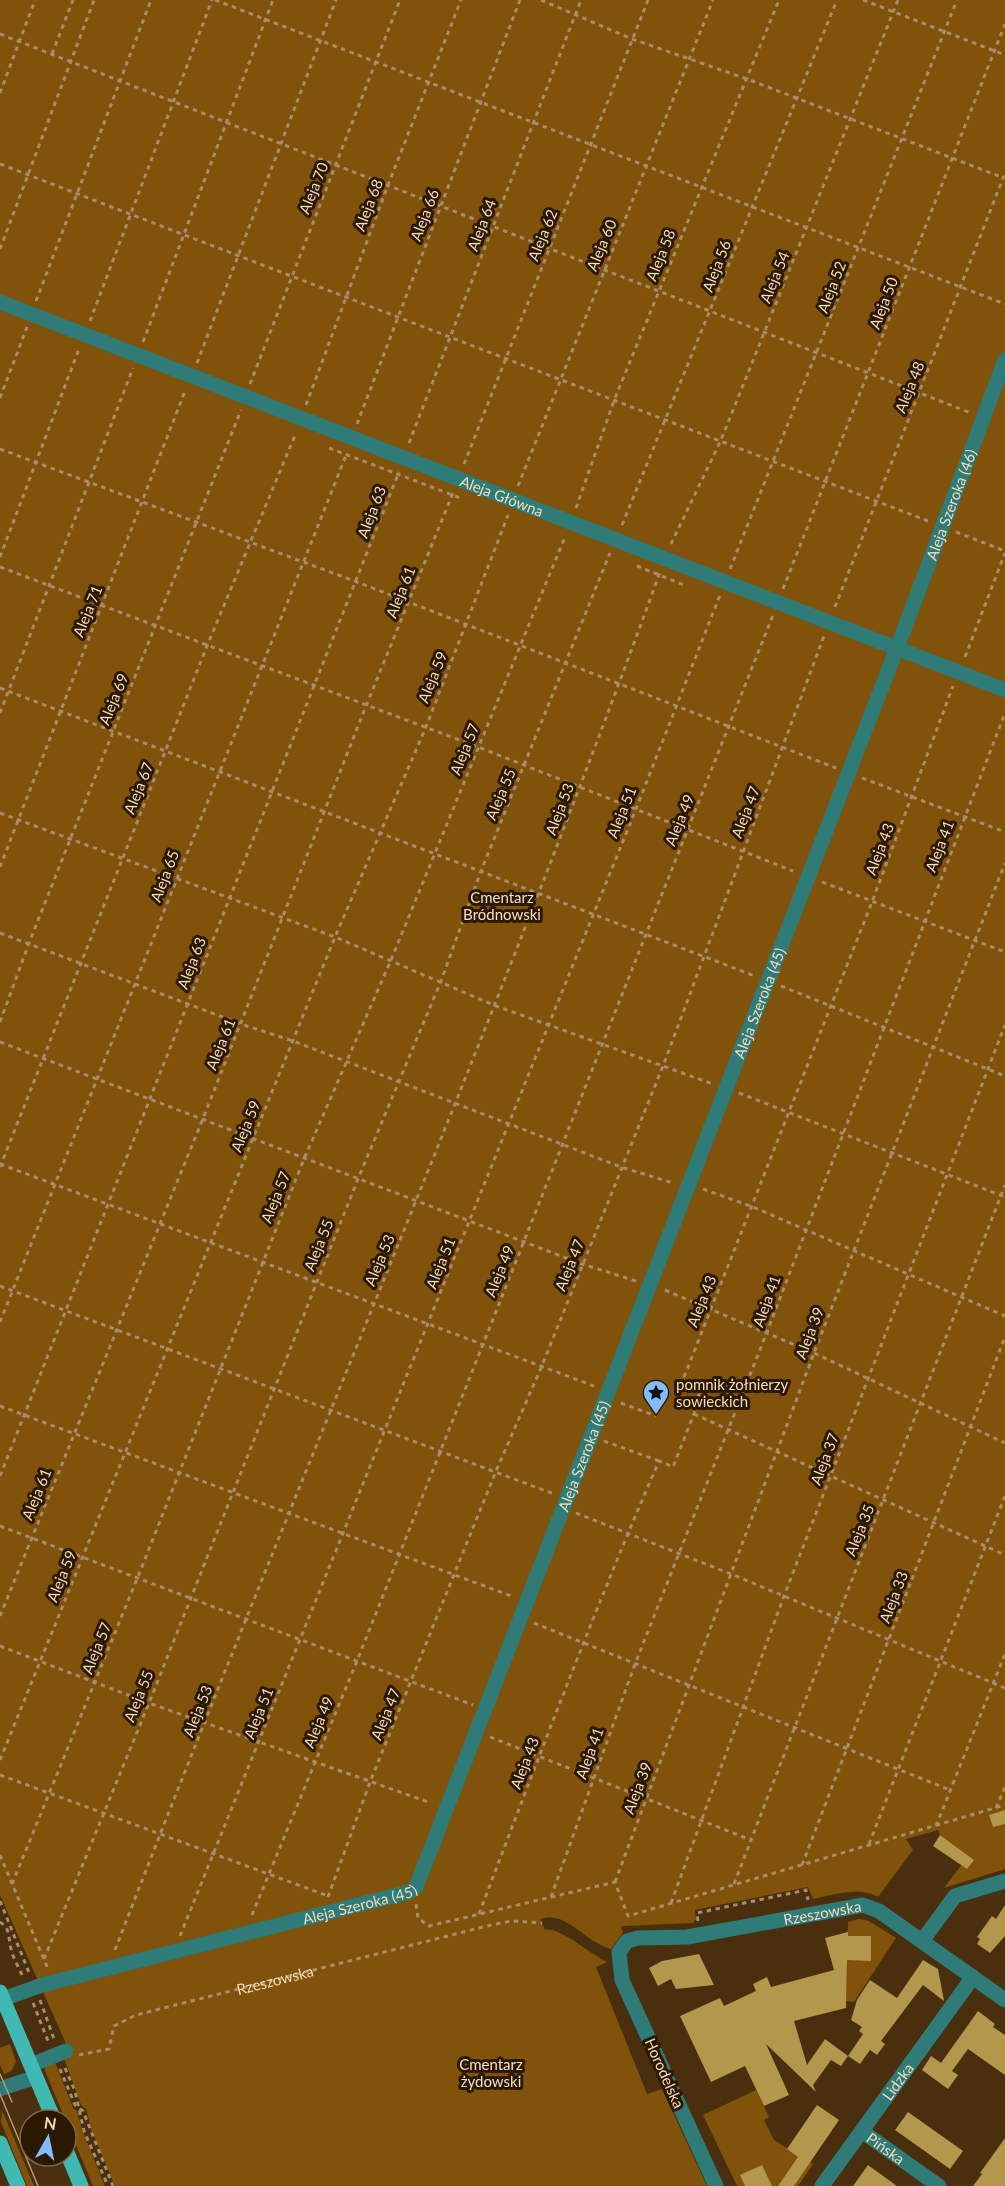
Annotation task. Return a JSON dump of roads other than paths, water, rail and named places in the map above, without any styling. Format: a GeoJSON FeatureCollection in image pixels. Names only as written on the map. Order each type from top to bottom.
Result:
{"type":"FeatureCollection","features":[{"type":"Feature","properties":{"kind":"main road"},"geometry":{"type":"LineString","coordinates":[[2,1995],[49,2108]]}},
{"type":"Feature","properties":{"kind":"main road"},"geometry":{"type":"LineString","coordinates":[[0,2143],[18,2186]]}},
{"type":"Feature","properties":{"kind":"main road"},"geometry":{"type":"LineString","coordinates":[[74,2168],[81,2186]]}},
{"type":"Feature","properties":{"kind":"street","name":"Aleja Główna"},"geometry":{"type":"LineString","coordinates":[[0,302],[34,308],[87,328],[247,391],[301,420],[725,582],[832,616],[897,648],[1005,690]]}},
{"type":"Feature","properties":{"kind":"street","name":"Aleja Szeroka (46)"},"geometry":{"type":"LineString","coordinates":[[890,664],[1005,360]]}},
{"type":"Feature","properties":{"kind":"street","name":"Aleja Szeroka (45)"},"geometry":{"type":"LineString","coordinates":[[2,1995],[409,1892],[416,1887],[890,664]]}},
{"type":"Feature","properties":{"kind":"street"},"geometry":{"type":"LineString","coordinates":[[1005,1881],[955,1896],[922,1941],[1005,2000]]}},
{"type":"Feature","properties":{"kind":"street","name":"Rzeszowska"},"geometry":{"type":"LineString","coordinates":[[618,1957],[623,1944],[632,1939],[687,1937],[863,1905],[879,1911],[922,1941]]}},
{"type":"Feature","properties":{"kind":"street","name":"Horodelska"},"geometry":{"type":"LineString","coordinates":[[618,1957],[622,1980],[716,2186]]}},
{"type":"Feature","properties":{"kind":"street","name":"Lidzka"},"geometry":{"type":"LineString","coordinates":[[822,2186],[973,1977]]}},
{"type":"Feature","properties":{"kind":"street"},"geometry":{"type":"LineString","coordinates":[[0,2089],[60,2053]]}},
{"type":"Feature","properties":{"kind":"street","name":"Pińska"},"geometry":{"type":"LineString","coordinates":[[863,2132],[939,2186]]}},
{"type":"Feature","properties":{"kind":"tram line"},"geometry":{"type":"LineString","coordinates":[[0,2074],[12,2102]]}},
{"type":"Feature","properties":{"kind":"tram line"},"geometry":{"type":"LineString","coordinates":[[0,2094],[38,2186]]}},
{"type":"Feature","properties":{"kind":"place","name":"pomnik żołnierzy sowieckich"},"geometry":{"type":"Point","coordinates":[656,1416]}},
{"type":"Feature","properties":{"kind":"park label","name":"Cmentarz Bródnowski"},"geometry":{"type":"Point","coordinates":[502,906]}},
{"type":"Feature","properties":{"kind":"park label","name":"Cmentarz żydowski"},"geometry":{"type":"Point","coordinates":[491,2072]}}]}
